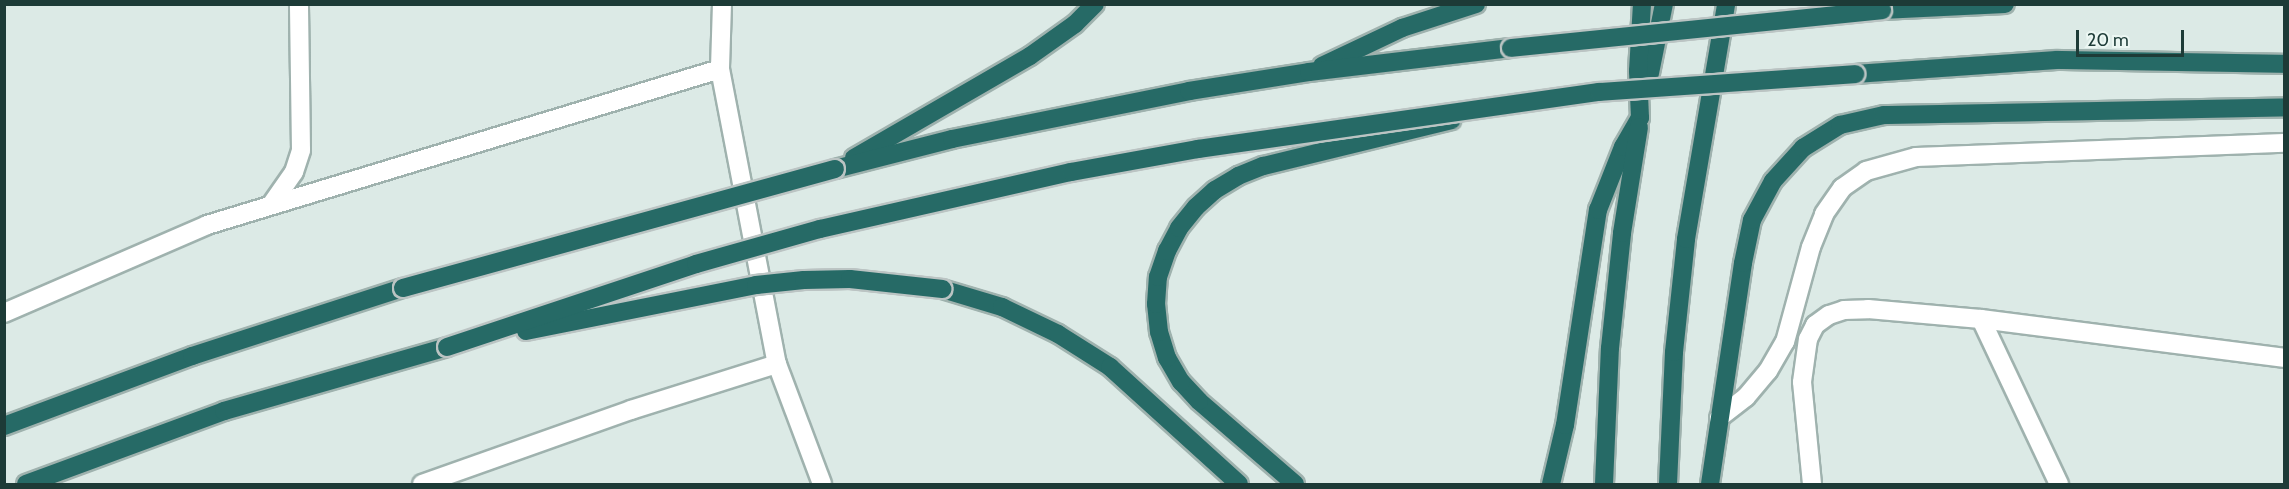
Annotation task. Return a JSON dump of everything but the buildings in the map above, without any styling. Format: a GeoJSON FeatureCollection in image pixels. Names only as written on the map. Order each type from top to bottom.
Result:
{"type":"FeatureCollection","features":[{"type":"Feature","properties":{"kind":"highway"},"geometry":{"type":"LineString","coordinates":[[835,169],[1030,56],[1076,24],[1095,4]]}},
{"type":"Feature","properties":{"kind":"highway"},"geometry":{"type":"LineString","coordinates":[[1309,72],[1402,28],[1476,4]]}},
{"type":"Feature","properties":{"kind":"highway"},"geometry":{"type":"LineString","coordinates":[[1551,484],[1565,425],[1598,210],[1623,147],[1640,118],[1638,71],[1642,4]]}},
{"type":"Feature","properties":{"kind":"highway"},"geometry":{"type":"LineString","coordinates":[[1604,484],[1610,348],[1622,233],[1640,118],[1664,4]]}},
{"type":"Feature","properties":{"kind":"highway"},"geometry":{"type":"LineString","coordinates":[[1668,484],[1674,352],[1686,239],[1726,4]]}},
{"type":"Feature","properties":{"kind":"highway"},"geometry":{"type":"LineString","coordinates":[[4,426],[192,356],[403,288],[952,139],[1189,91],[1309,72],[1511,48],[1882,10],[2005,4]]}},
{"type":"Feature","properties":{"kind":"highway"},"geometry":{"type":"LineString","coordinates":[[26,484],[224,411],[447,347],[696,264],[819,230],[945,199],[1071,172],[1198,149],[1599,92],[2056,60],[2284,64]]}},
{"type":"Feature","properties":{"kind":"highway"},"geometry":{"type":"LineString","coordinates":[[1295,484],[1199,401],[1181,382],[1167,358],[1159,332],[1156,304],[1158,278],[1167,251],[1179,228],[1196,207],[1215,190],[1238,176],[1263,166],[1515,104]]}},
{"type":"Feature","properties":{"kind":"highway"},"geometry":{"type":"LineString","coordinates":[[1710,484],[1752,220],[1773,181],[1803,148],[1840,125],[1884,115],[1928,112],[2284,107]]}},
{"type":"Feature","properties":{"kind":"highway"},"geometry":{"type":"LineString","coordinates":[[447,347],[756,285],[804,280],[850,279],[942,289],[1002,307],[1058,334],[1110,367],[1239,484]]}},
{"type":"Feature","properties":{"kind":"street"},"geometry":{"type":"LineString","coordinates":[[271,206],[294,172],[301,150],[299,4]]}},
{"type":"Feature","properties":{"kind":"street"},"geometry":{"type":"LineString","coordinates":[[722,4],[720,69],[777,364],[822,484]]}},
{"type":"Feature","properties":{"kind":"street"},"geometry":{"type":"LineString","coordinates":[[4,313],[207,225],[720,69]]}},
{"type":"Feature","properties":{"kind":"street"},"geometry":{"type":"LineString","coordinates":[[1719,418],[1746,397],[1768,371],[1785,342],[1811,247],[1824,213],[1842,188],[1866,171],[1916,157],[2284,143]]}},
{"type":"Feature","properties":{"kind":"street"},"geometry":{"type":"LineString","coordinates":[[1812,484],[1802,382],[1808,339],[1815,325],[1829,315],[1844,310],[1868,309],[1982,319],[2284,358]]}},
{"type":"Feature","properties":{"kind":"street"},"geometry":{"type":"LineString","coordinates":[[1982,319],[2059,484]]}},
{"type":"Feature","properties":{"kind":"street"},"geometry":{"type":"LineString","coordinates":[[422,484],[461,476],[631,410],[777,364]]}}]}
